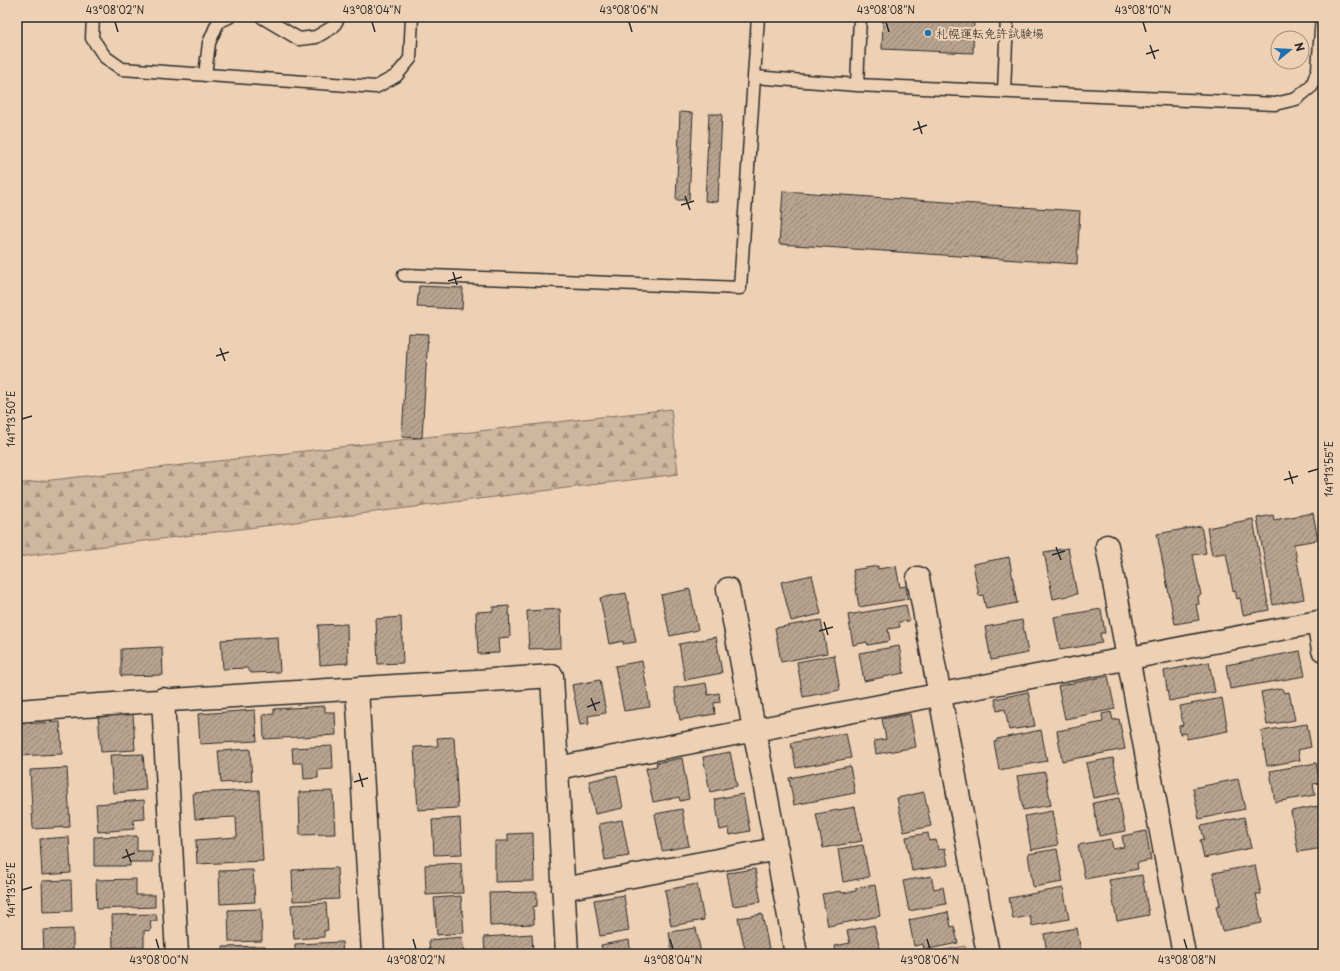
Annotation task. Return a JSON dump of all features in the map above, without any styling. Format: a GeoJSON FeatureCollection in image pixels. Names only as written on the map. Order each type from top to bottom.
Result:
{"type":"FeatureCollection","features":[{"type":"Feature","properties":{"kind":"street"},"geometry":{"type":"LineString","coordinates":[[1107,546],[1184,954]]}},
{"type":"Feature","properties":{"kind":"street"},"geometry":{"type":"LineString","coordinates":[[918,578],[988,954]]}},
{"type":"Feature","properties":{"kind":"street"},"geometry":{"type":"LineString","coordinates":[[728,589],[796,954]]}},
{"type":"Feature","properties":{"kind":"street"},"geometry":{"type":"LineString","coordinates":[[557,768],[1320,622],[1323,650]]}},
{"type":"Feature","properties":{"kind":"street"},"geometry":{"type":"LineString","coordinates":[[17,711],[163,699],[357,689],[552,676],[567,954]]}},
{"type":"Feature","properties":{"kind":"street"},"geometry":{"type":"LineString","coordinates":[[357,689],[373,954]]}},
{"type":"Feature","properties":{"kind":"street"},"geometry":{"type":"LineString","coordinates":[[163,699],[177,954]]}},
{"type":"Feature","properties":{"kind":"street"},"geometry":{"type":"LineString","coordinates":[[564,889],[777,849]]}},
{"type":"Feature","properties":{"kind":"lane"},"geometry":{"type":"LineString","coordinates":[[93,17],[92,38],[105,57],[122,69],[376,87],[396,76],[410,59],[412,17]]}},
{"type":"Feature","properties":{"kind":"lane"},"geometry":{"type":"LineString","coordinates":[[205,75],[209,43],[218,22],[229,17]]}},
{"type":"Feature","properties":{"kind":"lane"},"geometry":{"type":"LineString","coordinates":[[262,17],[299,39],[316,37],[333,27],[339,17]]}},
{"type":"Feature","properties":{"kind":"lane"},"geometry":{"type":"LineString","coordinates":[[404,275],[740,288],[758,17]]}},
{"type":"Feature","properties":{"kind":"lane"},"geometry":{"type":"LineString","coordinates":[[857,85],[860,17]]}},
{"type":"Feature","properties":{"kind":"lane"},"geometry":{"type":"LineString","coordinates":[[1004,92],[1007,17]]}},
{"type":"Feature","properties":{"kind":"lane"},"geometry":{"type":"LineString","coordinates":[[755,77],[857,85],[1276,104],[1296,98],[1312,86],[1318,69],[1322,17]]}},
{"type":"Feature","properties":{"kind":"green space"},"geometry":{"type":"Polygon","coordinates":[[[671,409],[678,474],[17,557],[17,484],[671,409]]]}},
{"type":"Feature","properties":{"kind":"green space"},"geometry":{"type":"Polygon","coordinates":[[[965,946],[967,954],[921,954],[965,946]]]}},
{"type":"Feature","properties":{"kind":"building","name":"札幌運転免許試験場"},"geometry":{"type":"Polygon","coordinates":[[[883,17],[974,17],[973,53],[882,49],[883,17]]]}},
{"type":"Feature","properties":{"kind":"building"},"geometry":{"type":"Polygon","coordinates":[[[680,112],[693,113],[689,200],[676,200],[680,112]]]}},
{"type":"Feature","properties":{"kind":"building"},"geometry":{"type":"Polygon","coordinates":[[[709,114],[722,114],[718,202],[705,201],[709,114]]]}},
{"type":"Feature","properties":{"kind":"building"},"geometry":{"type":"Polygon","coordinates":[[[783,191],[1080,211],[1077,264],[779,244],[783,191]]]}},
{"type":"Feature","properties":{"kind":"building"},"geometry":{"type":"Polygon","coordinates":[[[419,286],[463,288],[462,309],[417,307],[419,286]]]}},
{"type":"Feature","properties":{"kind":"building"},"geometry":{"type":"Polygon","coordinates":[[[408,333],[428,334],[422,438],[402,437],[408,333]]]}},
{"type":"Feature","properties":{"kind":"building"},"geometry":{"type":"Polygon","coordinates":[[[1313,513],[1318,540],[1294,544],[1304,599],[1273,605],[1257,518],[1273,515],[1274,520],[1313,513]]]}},
{"type":"Feature","properties":{"kind":"building"},"geometry":{"type":"Polygon","coordinates":[[[1253,519],[1269,610],[1243,615],[1240,598],[1237,599],[1235,590],[1233,591],[1226,553],[1212,555],[1207,528],[1253,519]]]}},
{"type":"Feature","properties":{"kind":"building"},"geometry":{"type":"Polygon","coordinates":[[[1201,526],[1206,553],[1193,555],[1201,595],[1198,596],[1199,604],[1196,605],[1199,620],[1175,624],[1157,534],[1201,526]]]}},
{"type":"Feature","properties":{"kind":"building"},"geometry":{"type":"Polygon","coordinates":[[[1068,548],[1077,594],[1053,599],[1044,552],[1068,548]]]}},
{"type":"Feature","properties":{"kind":"building"},"geometry":{"type":"Polygon","coordinates":[[[1009,557],[1017,603],[986,609],[983,595],[979,596],[973,564],[1009,557]]]}},
{"type":"Feature","properties":{"kind":"building"},"geometry":{"type":"Polygon","coordinates":[[[878,566],[878,569],[896,566],[900,587],[906,586],[908,599],[859,607],[853,570],[878,566]]]}},
{"type":"Feature","properties":{"kind":"building"},"geometry":{"type":"Polygon","coordinates":[[[812,575],[821,614],[791,621],[781,582],[812,575]]]}},
{"type":"Feature","properties":{"kind":"building"},"geometry":{"type":"Polygon","coordinates":[[[690,589],[698,630],[670,636],[661,595],[690,589]]]}},
{"type":"Feature","properties":{"kind":"building"},"geometry":{"type":"Polygon","coordinates":[[[626,593],[636,642],[623,644],[623,641],[609,644],[600,598],[626,593]]]}},
{"type":"Feature","properties":{"kind":"building"},"geometry":{"type":"Polygon","coordinates":[[[906,605],[909,621],[899,622],[900,627],[888,629],[890,641],[868,645],[867,642],[853,645],[848,615],[906,605]]]}},
{"type":"Feature","properties":{"kind":"building"},"geometry":{"type":"Polygon","coordinates":[[[509,606],[510,637],[498,638],[499,653],[478,654],[476,612],[493,611],[493,607],[509,606]]]}},
{"type":"Feature","properties":{"kind":"building"},"geometry":{"type":"Polygon","coordinates":[[[560,609],[561,648],[529,649],[527,611],[560,609]]]}},
{"type":"Feature","properties":{"kind":"building"},"geometry":{"type":"Polygon","coordinates":[[[1101,609],[1105,633],[1100,633],[1102,643],[1060,650],[1054,617],[1101,609]]]}},
{"type":"Feature","properties":{"kind":"building"},"geometry":{"type":"Polygon","coordinates":[[[401,617],[403,663],[378,664],[376,619],[401,617]]]}},
{"type":"Feature","properties":{"kind":"building"},"geometry":{"type":"Polygon","coordinates":[[[821,620],[827,653],[781,662],[775,628],[821,620]]]}},
{"type":"Feature","properties":{"kind":"building"},"geometry":{"type":"Polygon","coordinates":[[[1022,620],[1028,653],[991,660],[985,627],[1022,620]]]}},
{"type":"Feature","properties":{"kind":"building"},"geometry":{"type":"Polygon","coordinates":[[[347,624],[348,663],[320,665],[318,625],[347,624]]]}},
{"type":"Feature","properties":{"kind":"building"},"geometry":{"type":"Polygon","coordinates":[[[278,637],[280,672],[251,673],[247,668],[223,669],[221,640],[278,637]]]}},
{"type":"Feature","properties":{"kind":"building"},"geometry":{"type":"Polygon","coordinates":[[[716,637],[722,673],[685,680],[679,644],[716,637]]]}},
{"type":"Feature","properties":{"kind":"building"},"geometry":{"type":"Polygon","coordinates":[[[899,646],[904,673],[864,681],[859,653],[899,646]]]}},
{"type":"Feature","properties":{"kind":"building"},"geometry":{"type":"Polygon","coordinates":[[[162,647],[163,675],[121,676],[121,649],[162,647]]]}},
{"type":"Feature","properties":{"kind":"building"},"geometry":{"type":"Polygon","coordinates":[[[1300,651],[1305,676],[1230,689],[1226,665],[1300,651]]]}},
{"type":"Feature","properties":{"kind":"building"},"geometry":{"type":"Polygon","coordinates":[[[834,655],[840,690],[803,697],[797,662],[834,655]]]}},
{"type":"Feature","properties":{"kind":"building"},"geometry":{"type":"Polygon","coordinates":[[[642,661],[650,707],[624,711],[615,666],[642,661]]]}},
{"type":"Feature","properties":{"kind":"building"},"geometry":{"type":"Polygon","coordinates":[[[1209,662],[1215,692],[1169,701],[1164,671],[1209,662]]]}},
{"type":"Feature","properties":{"kind":"building"},"geometry":{"type":"Polygon","coordinates":[[[1108,676],[1115,709],[1065,719],[1058,686],[1108,676]]]}},
{"type":"Feature","properties":{"kind":"building"},"geometry":{"type":"Polygon","coordinates":[[[600,680],[606,713],[588,716],[589,724],[580,725],[572,685],[600,680]]]}},
{"type":"Feature","properties":{"kind":"building"},"geometry":{"type":"Polygon","coordinates":[[[706,683],[708,695],[719,693],[720,702],[714,703],[715,714],[680,720],[674,688],[706,683]]]}},
{"type":"Feature","properties":{"kind":"building"},"geometry":{"type":"Polygon","coordinates":[[[1282,688],[1284,693],[1289,692],[1295,720],[1267,725],[1261,692],[1282,688]]]}},
{"type":"Feature","properties":{"kind":"building"},"geometry":{"type":"Polygon","coordinates":[[[1028,692],[1035,726],[1009,730],[1005,709],[997,711],[995,699],[1028,692]]]}},
{"type":"Feature","properties":{"kind":"building"},"geometry":{"type":"Polygon","coordinates":[[[1222,698],[1228,731],[1187,739],[1186,733],[1180,734],[1179,726],[1183,725],[1180,706],[1222,698]]]}},
{"type":"Feature","properties":{"kind":"building"},"geometry":{"type":"Polygon","coordinates":[[[325,706],[325,712],[335,712],[336,735],[264,739],[263,715],[274,714],[274,709],[325,706]]]}},
{"type":"Feature","properties":{"kind":"building"},"geometry":{"type":"Polygon","coordinates":[[[255,710],[257,741],[200,744],[198,714],[255,710]]]}},
{"type":"Feature","properties":{"kind":"building"},"geometry":{"type":"Polygon","coordinates":[[[1111,712],[1113,720],[1119,719],[1125,749],[1062,761],[1057,731],[1103,722],[1102,714],[1111,712]]]}},
{"type":"Feature","properties":{"kind":"building"},"geometry":{"type":"Polygon","coordinates":[[[133,713],[135,750],[101,752],[98,715],[133,713]]]}},
{"type":"Feature","properties":{"kind":"building"},"geometry":{"type":"Polygon","coordinates":[[[910,714],[916,747],[876,754],[874,741],[886,739],[882,719],[910,714]]]}},
{"type":"Feature","properties":{"kind":"building"},"geometry":{"type":"Polygon","coordinates":[[[60,722],[62,754],[17,756],[17,724],[60,722]]]}},
{"type":"Feature","properties":{"kind":"building"},"geometry":{"type":"Polygon","coordinates":[[[1307,724],[1311,747],[1298,750],[1300,760],[1267,766],[1261,731],[1307,724]]]}},
{"type":"Feature","properties":{"kind":"building"},"geometry":{"type":"Polygon","coordinates":[[[1041,730],[1047,761],[999,770],[994,742],[997,741],[997,739],[1041,730]]]}},
{"type":"Feature","properties":{"kind":"building"},"geometry":{"type":"Polygon","coordinates":[[[846,733],[851,758],[796,768],[791,743],[846,733]]]}},
{"type":"Feature","properties":{"kind":"building"},"geometry":{"type":"Polygon","coordinates":[[[454,737],[458,808],[418,810],[414,747],[438,746],[437,738],[454,737]]]}},
{"type":"Feature","properties":{"kind":"building"},"geometry":{"type":"Polygon","coordinates":[[[332,746],[333,769],[318,770],[318,778],[304,779],[303,763],[293,763],[292,748],[332,746]]]}},
{"type":"Feature","properties":{"kind":"building"},"geometry":{"type":"Polygon","coordinates":[[[250,749],[252,781],[221,783],[218,751],[250,749]]]}},
{"type":"Feature","properties":{"kind":"building"},"geometry":{"type":"Polygon","coordinates":[[[730,752],[737,786],[710,792],[703,757],[730,752]]]}},
{"type":"Feature","properties":{"kind":"building"},"geometry":{"type":"Polygon","coordinates":[[[143,754],[146,790],[113,793],[110,755],[143,754]]]}},
{"type":"Feature","properties":{"kind":"building"},"geometry":{"type":"Polygon","coordinates":[[[682,758],[689,799],[680,801],[679,797],[653,802],[646,768],[657,766],[656,763],[682,758]]]}},
{"type":"Feature","properties":{"kind":"building"},"geometry":{"type":"Polygon","coordinates":[[[1113,758],[1120,793],[1093,798],[1086,763],[1113,758]]]}},
{"type":"Feature","properties":{"kind":"building"},"geometry":{"type":"Polygon","coordinates":[[[1316,763],[1320,783],[1313,784],[1315,795],[1275,802],[1270,771],[1316,763]]]}},
{"type":"Feature","properties":{"kind":"building"},"geometry":{"type":"Polygon","coordinates":[[[850,766],[855,793],[794,805],[789,778],[850,766]]]}},
{"type":"Feature","properties":{"kind":"building"},"geometry":{"type":"Polygon","coordinates":[[[67,768],[70,827],[33,829],[30,770],[67,768]]]}},
{"type":"Feature","properties":{"kind":"building"},"geometry":{"type":"Polygon","coordinates":[[[1045,772],[1051,805],[1023,810],[1017,776],[1045,772]]]}},
{"type":"Feature","properties":{"kind":"building"},"geometry":{"type":"Polygon","coordinates":[[[617,775],[623,808],[595,814],[589,781],[617,775]]]}},
{"type":"Feature","properties":{"kind":"building"},"geometry":{"type":"Polygon","coordinates":[[[1238,779],[1245,809],[1199,819],[1193,788],[1238,779]]]}},
{"type":"Feature","properties":{"kind":"building"},"geometry":{"type":"Polygon","coordinates":[[[259,790],[263,861],[197,864],[196,840],[237,837],[236,817],[195,819],[193,793],[259,790]]]}},
{"type":"Feature","properties":{"kind":"building"},"geometry":{"type":"Polygon","coordinates":[[[333,791],[335,834],[300,835],[299,792],[333,791]]]}},
{"type":"Feature","properties":{"kind":"building"},"geometry":{"type":"Polygon","coordinates":[[[924,792],[931,826],[904,832],[897,798],[924,792]]]}},
{"type":"Feature","properties":{"kind":"building"},"geometry":{"type":"Polygon","coordinates":[[[743,794],[750,831],[730,835],[729,828],[720,830],[715,799],[743,794]]]}},
{"type":"Feature","properties":{"kind":"building"},"geometry":{"type":"Polygon","coordinates":[[[1119,798],[1125,831],[1099,836],[1093,803],[1119,798]]]}},
{"type":"Feature","properties":{"kind":"building"},"geometry":{"type":"Polygon","coordinates":[[[144,800],[145,819],[133,820],[134,829],[98,832],[96,804],[144,800]]]}},
{"type":"Feature","properties":{"kind":"building"},"geometry":{"type":"Polygon","coordinates":[[[1318,806],[1323,834],[1323,848],[1298,852],[1291,811],[1318,806]]]}},
{"type":"Feature","properties":{"kind":"building"},"geometry":{"type":"Polygon","coordinates":[[[855,807],[862,841],[823,848],[816,814],[855,807]]]}},
{"type":"Feature","properties":{"kind":"building"},"geometry":{"type":"Polygon","coordinates":[[[682,809],[689,846],[662,851],[655,814],[682,809]]]}},
{"type":"Feature","properties":{"kind":"building"},"geometry":{"type":"Polygon","coordinates":[[[1052,811],[1058,845],[1031,850],[1025,816],[1052,811]]]}},
{"type":"Feature","properties":{"kind":"building"},"geometry":{"type":"Polygon","coordinates":[[[1244,817],[1251,848],[1204,858],[1200,840],[1204,839],[1201,826],[1244,817]]]}},
{"type":"Feature","properties":{"kind":"building"},"geometry":{"type":"Polygon","coordinates":[[[460,818],[462,854],[434,855],[432,820],[460,818]]]}},
{"type":"Feature","properties":{"kind":"building"},"geometry":{"type":"Polygon","coordinates":[[[622,820],[629,856],[605,860],[599,824],[622,820]]]}},
{"type":"Feature","properties":{"kind":"building"},"geometry":{"type":"Polygon","coordinates":[[[1146,831],[1151,860],[1137,863],[1138,869],[1085,879],[1078,845],[1111,839],[1113,849],[1124,847],[1122,836],[1146,831]]]}},
{"type":"Feature","properties":{"kind":"building"},"geometry":{"type":"Polygon","coordinates":[[[533,833],[534,881],[495,882],[495,841],[508,841],[508,834],[533,833]]]}},
{"type":"Feature","properties":{"kind":"building"},"geometry":{"type":"Polygon","coordinates":[[[928,833],[929,841],[936,840],[938,850],[945,848],[948,865],[912,871],[906,837],[928,833]]]}},
{"type":"Feature","properties":{"kind":"building"},"geometry":{"type":"Polygon","coordinates":[[[137,836],[137,851],[152,851],[152,862],[130,862],[130,866],[94,866],[94,837],[137,836]]]}},
{"type":"Feature","properties":{"kind":"building"},"geometry":{"type":"Polygon","coordinates":[[[69,837],[71,873],[42,875],[40,839],[69,837]]]}},
{"type":"Feature","properties":{"kind":"building"},"geometry":{"type":"Polygon","coordinates":[[[863,845],[869,877],[843,882],[838,849],[863,845]]]}},
{"type":"Feature","properties":{"kind":"building"},"geometry":{"type":"Polygon","coordinates":[[[1057,849],[1063,882],[1033,887],[1028,854],[1057,849]]]}},
{"type":"Feature","properties":{"kind":"building"},"geometry":{"type":"Polygon","coordinates":[[[461,863],[463,893],[426,895],[425,865],[461,863]]]}},
{"type":"Feature","properties":{"kind":"building"},"geometry":{"type":"Polygon","coordinates":[[[1255,865],[1261,894],[1256,894],[1262,923],[1222,931],[1216,906],[1220,905],[1213,873],[1255,865]]]}},
{"type":"Feature","properties":{"kind":"building"},"geometry":{"type":"Polygon","coordinates":[[[337,868],[339,899],[293,901],[292,870],[337,868]]]}},
{"type":"Feature","properties":{"kind":"building"},"geometry":{"type":"Polygon","coordinates":[[[755,869],[761,902],[733,906],[727,873],[755,869]]]}},
{"type":"Feature","properties":{"kind":"building"},"geometry":{"type":"Polygon","coordinates":[[[253,870],[255,902],[220,904],[219,871],[253,870]]]}},
{"type":"Feature","properties":{"kind":"building"},"geometry":{"type":"Polygon","coordinates":[[[1142,875],[1149,915],[1117,921],[1109,880],[1142,875]]]}},
{"type":"Feature","properties":{"kind":"building"},"geometry":{"type":"Polygon","coordinates":[[[931,876],[934,889],[943,887],[946,904],[909,911],[903,881],[931,876]]]}},
{"type":"Feature","properties":{"kind":"building"},"geometry":{"type":"Polygon","coordinates":[[[136,879],[136,895],[155,895],[155,907],[97,909],[96,880],[136,879]]]}},
{"type":"Feature","properties":{"kind":"building"},"geometry":{"type":"Polygon","coordinates":[[[71,880],[72,911],[43,912],[42,881],[71,880]]]}},
{"type":"Feature","properties":{"kind":"building"},"geometry":{"type":"Polygon","coordinates":[[[697,884],[704,920],[671,926],[665,890],[697,884]]]}},
{"type":"Feature","properties":{"kind":"building"},"geometry":{"type":"Polygon","coordinates":[[[875,885],[880,916],[828,926],[822,894],[841,891],[842,893],[856,891],[856,888],[875,885]]]}},
{"type":"Feature","properties":{"kind":"building"},"geometry":{"type":"Polygon","coordinates":[[[1063,888],[1069,919],[1032,926],[1030,916],[1013,919],[1009,898],[1063,888]]]}},
{"type":"Feature","properties":{"kind":"building"},"geometry":{"type":"Polygon","coordinates":[[[537,892],[537,906],[533,907],[534,924],[490,926],[489,893],[537,892]]]}},
{"type":"Feature","properties":{"kind":"building"},"geometry":{"type":"Polygon","coordinates":[[[624,895],[629,931],[600,936],[594,900],[624,895]]]}},
{"type":"Feature","properties":{"kind":"building"},"geometry":{"type":"Polygon","coordinates":[[[461,896],[464,933],[437,935],[434,898],[461,896]]]}},
{"type":"Feature","properties":{"kind":"building"},"geometry":{"type":"Polygon","coordinates":[[[326,903],[328,930],[324,931],[324,937],[294,939],[291,905],[326,903]]]}},
{"type":"Feature","properties":{"kind":"building"},"geometry":{"type":"Polygon","coordinates":[[[261,909],[262,941],[229,942],[228,910],[261,909]]]}},
{"type":"Feature","properties":{"kind":"building"},"geometry":{"type":"Polygon","coordinates":[[[948,912],[951,927],[954,926],[958,943],[924,950],[923,944],[914,946],[909,920],[948,912]]]}},
{"type":"Feature","properties":{"kind":"building"},"geometry":{"type":"Polygon","coordinates":[[[156,914],[157,921],[150,921],[151,930],[144,931],[144,947],[113,948],[112,915],[156,914]]]}},
{"type":"Feature","properties":{"kind":"building"},"geometry":{"type":"Polygon","coordinates":[[[762,914],[769,949],[746,954],[738,918],[762,914]]]}},
{"type":"Feature","properties":{"kind":"building"},"geometry":{"type":"Polygon","coordinates":[[[874,925],[881,954],[833,954],[836,952],[835,946],[850,943],[847,931],[874,925]]]}},
{"type":"Feature","properties":{"kind":"building"},"geometry":{"type":"Polygon","coordinates":[[[696,928],[701,954],[672,954],[669,932],[696,928]]]}},
{"type":"Feature","properties":{"kind":"building"},"geometry":{"type":"Polygon","coordinates":[[[1077,928],[1081,952],[1068,954],[1047,954],[1044,934],[1077,928]]]}},
{"type":"Feature","properties":{"kind":"building"},"geometry":{"type":"Polygon","coordinates":[[[73,929],[73,954],[44,954],[43,930],[73,929]]]}},
{"type":"Feature","properties":{"kind":"building"},"geometry":{"type":"Polygon","coordinates":[[[532,934],[533,954],[485,954],[484,937],[532,934]]]}},
{"type":"Feature","properties":{"kind":"building"},"geometry":{"type":"Polygon","coordinates":[[[462,937],[464,954],[430,954],[429,940],[462,937]]]}},
{"type":"Feature","properties":{"kind":"building"},"geometry":{"type":"Polygon","coordinates":[[[629,940],[631,954],[603,954],[601,945],[629,940]]]}},
{"type":"Feature","properties":{"kind":"building"},"geometry":{"type":"Polygon","coordinates":[[[342,942],[343,954],[295,954],[295,944],[342,942]]]}},
{"type":"Feature","properties":{"kind":"building"},"geometry":{"type":"Polygon","coordinates":[[[265,946],[266,954],[223,954],[223,947],[265,946]]]}},
{"type":"Feature","properties":{"kind":"building"},"geometry":{"type":"Polygon","coordinates":[[[1164,951],[1164,954],[1146,954],[1164,951]]]}},
{"type":"Feature","properties":{"kind":"place","name":"札幌運転免許試験場"},"geometry":{"type":"Point","coordinates":[928,33]}}]}
